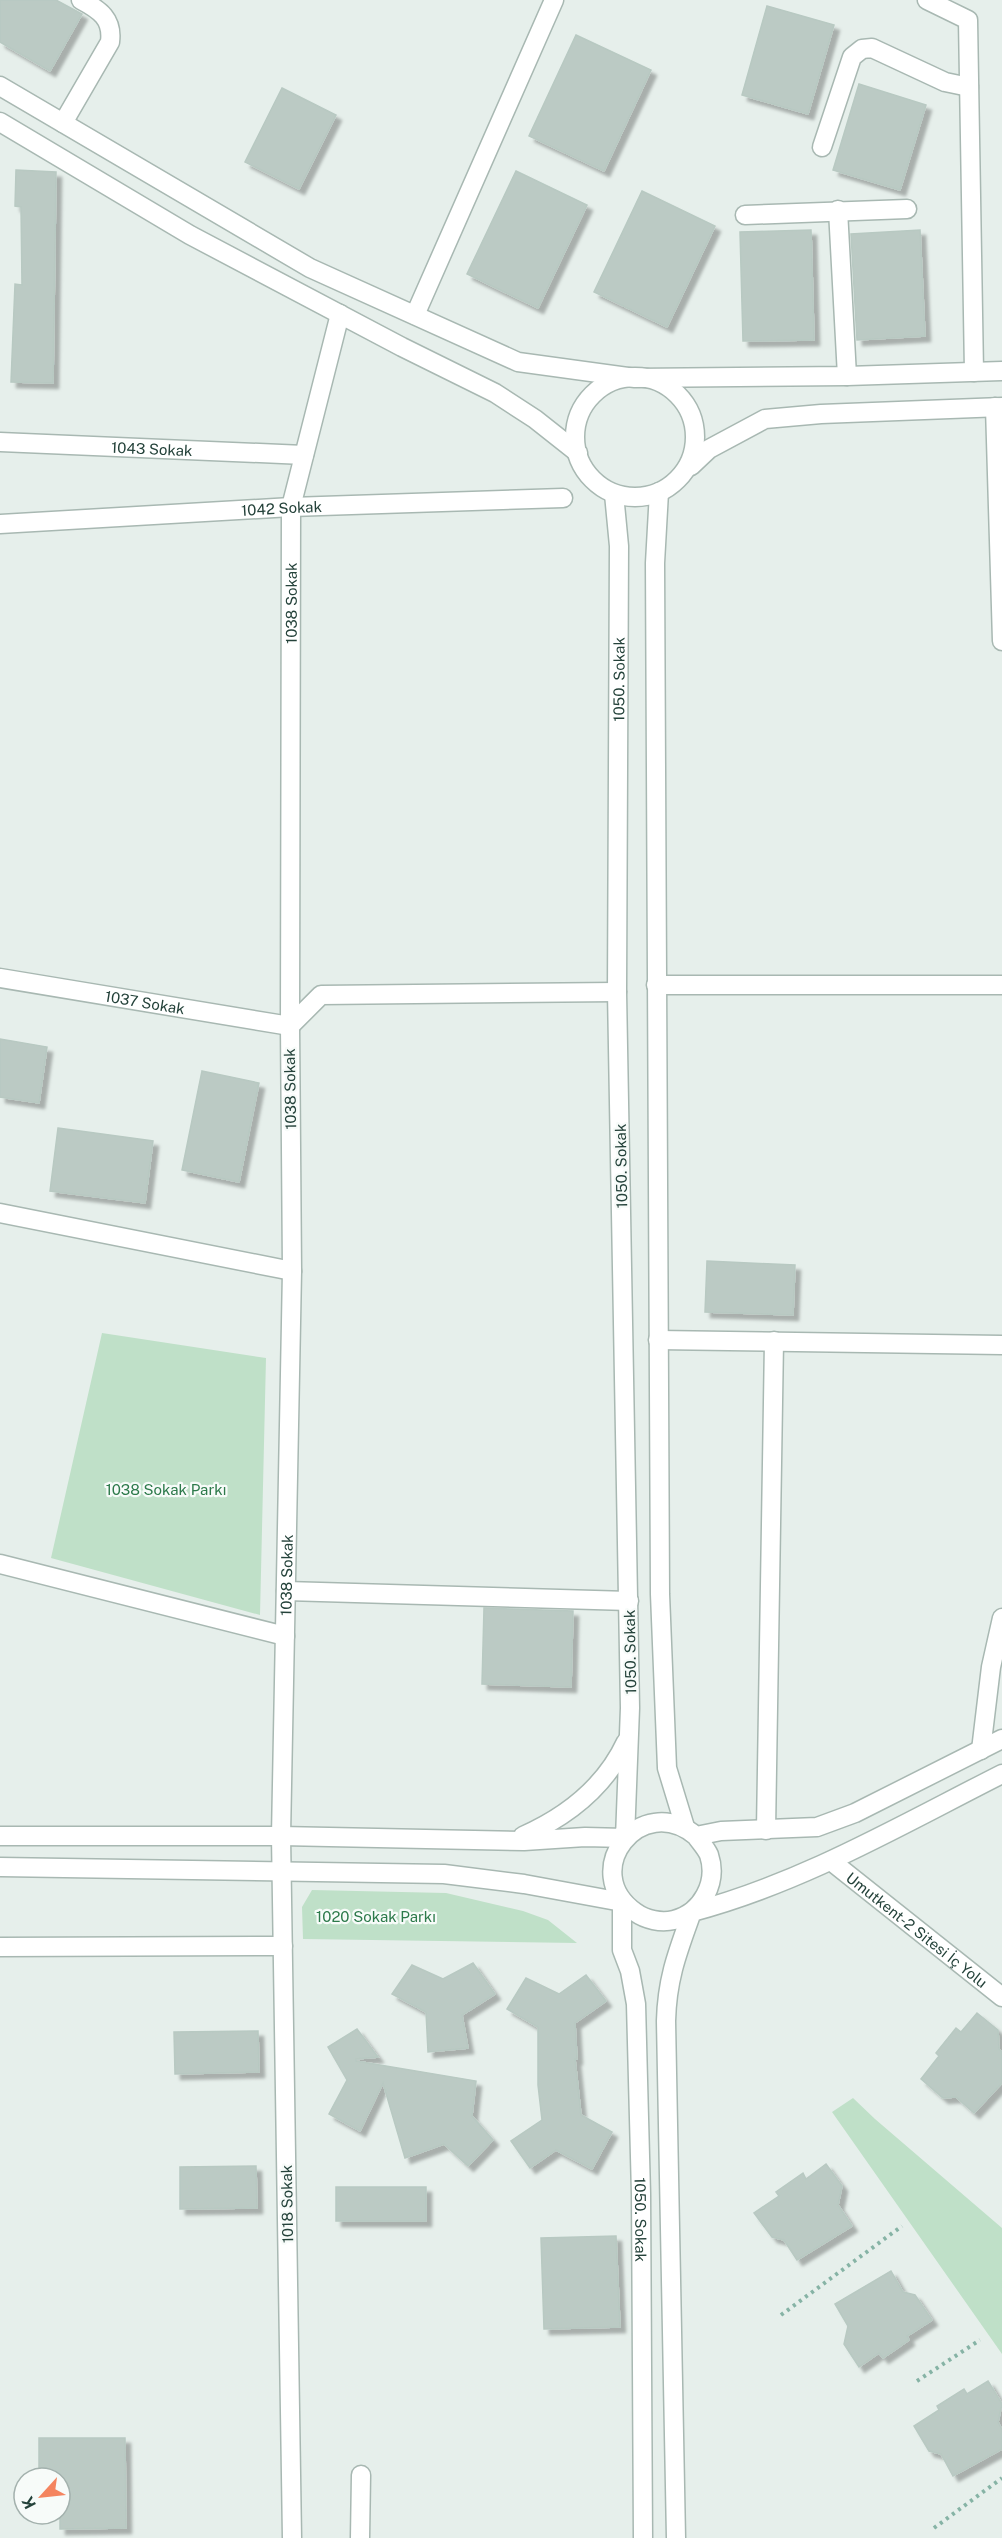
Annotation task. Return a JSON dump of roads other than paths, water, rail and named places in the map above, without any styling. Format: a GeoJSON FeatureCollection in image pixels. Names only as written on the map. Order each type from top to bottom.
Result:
{"type":"FeatureCollection","features":[{"type":"Feature","properties":{"kind":"street"},"geometry":{"type":"LineString","coordinates":[[63,123],[110,42],[111,30],[105,16],[81,0]]}},
{"type":"Feature","properties":{"kind":"street"},"geometry":{"type":"LineString","coordinates":[[415,315],[554,0]]}},
{"type":"Feature","properties":{"kind":"street"},"geometry":{"type":"LineString","coordinates":[[927,0],[968,20],[974,372]]}},
{"type":"Feature","properties":{"kind":"street"},"geometry":{"type":"LineString","coordinates":[[822,147],[852,57],[861,49],[872,48],[945,82],[969,87]]}},
{"type":"Feature","properties":{"kind":"street"},"geometry":{"type":"LineString","coordinates":[[0,86],[310,268],[518,362],[635,378],[847,376],[1002,371]]}},
{"type":"Feature","properties":{"kind":"street"},"geometry":{"type":"LineString","coordinates":[[0,122],[190,236],[495,393],[535,419],[578,453]]}},
{"type":"Feature","properties":{"kind":"street"},"geometry":{"type":"LineString","coordinates":[[745,215],[907,209]]}},
{"type":"Feature","properties":{"kind":"street"},"geometry":{"type":"LineString","coordinates":[[838,210],[847,376]]}},
{"type":"Feature","properties":{"kind":"street","name":"1038 Sokak"},"geometry":{"type":"LineString","coordinates":[[282,1871],[292,1271],[291,507],[340,314]]}},
{"type":"Feature","properties":{"kind":"street"},"geometry":{"type":"LineString","coordinates":[[687,469],[694,449],[695,429],[689,411],[678,395],[663,384],[645,378],[626,378],[608,383],[592,395],[582,410],[576,428],[578,453],[583,467],[596,483],[614,494],[634,498],[659,492],[673,484],[709,449],[765,419],[821,414],[999,407],[1002,641]]}},
{"type":"Feature","properties":{"kind":"street","name":"1043 Sokak"},"geometry":{"type":"LineString","coordinates":[[0,442],[304,455]]}},
{"type":"Feature","properties":{"kind":"street","name":"1050. Sokak"},"geometry":{"type":"LineString","coordinates":[[659,492],[655,563],[660,1594],[667,1768],[691,1831]]}},
{"type":"Feature","properties":{"kind":"street","name":"1050. Sokak"},"geometry":{"type":"LineString","coordinates":[[614,494],[619,546],[617,992],[630,1708],[626,1838]]}},
{"type":"Feature","properties":{"kind":"street","name":"1042 Sokak"},"geometry":{"type":"LineString","coordinates":[[0,524],[291,507],[563,498]]}},
{"type":"Feature","properties":{"kind":"street","name":"1037 Sokak"},"geometry":{"type":"LineString","coordinates":[[0,978],[290,1026]]}},
{"type":"Feature","properties":{"kind":"street"},"geometry":{"type":"LineString","coordinates":[[656,985],[1002,985]]}},
{"type":"Feature","properties":{"kind":"street"},"geometry":{"type":"LineString","coordinates":[[290,1026],[321,996],[617,992]]}},
{"type":"Feature","properties":{"kind":"street"},"geometry":{"type":"LineString","coordinates":[[0,1213],[292,1271]]}},
{"type":"Feature","properties":{"kind":"street"},"geometry":{"type":"LineString","coordinates":[[658,1340],[1002,1345]]}},
{"type":"Feature","properties":{"kind":"street"},"geometry":{"type":"LineString","coordinates":[[766,1830],[774,1341]]}},
{"type":"Feature","properties":{"kind":"street"},"geometry":{"type":"LineString","coordinates":[[0,1564],[285,1636]]}},
{"type":"Feature","properties":{"kind":"street"},"geometry":{"type":"LineString","coordinates":[[286,1591],[629,1601]]}},
{"type":"Feature","properties":{"kind":"street"},"geometry":{"type":"LineString","coordinates":[[981,1750],[991,1667],[1002,1618]]}},
{"type":"Feature","properties":{"kind":"street"},"geometry":{"type":"LineString","coordinates":[[513,1841],[548,1825],[570,1811],[590,1794],[620,1756],[628,1737]]}},
{"type":"Feature","properties":{"kind":"street"},"geometry":{"type":"LineString","coordinates":[[622,1902],[613,1877],[613,1861],[619,1846],[642,1826],[658,1822],[691,1831],[818,1827],[846,1817],[1002,1739]]}},
{"type":"Feature","properties":{"kind":"street"},"geometry":{"type":"LineString","coordinates":[[0,1867],[444,1874],[524,1884],[622,1902],[642,1917],[658,1921],[675,1920],[692,1912],[767,1889],[831,1861],[1002,1774]]}},
{"type":"Feature","properties":{"kind":"street"},"geometry":{"type":"LineString","coordinates":[[691,1831],[709,1853],[712,1869],[710,1886],[702,1901],[692,1912]]}},
{"type":"Feature","properties":{"kind":"street"},"geometry":{"type":"LineString","coordinates":[[0,1836],[281,1836],[513,1841],[585,1837],[626,1838]]}},
{"type":"Feature","properties":{"kind":"street","name":"Umutkent-2 Sitesi İç Yolu"},"geometry":{"type":"LineString","coordinates":[[831,1861],[1002,1996]]}},
{"type":"Feature","properties":{"kind":"street","name":"1018 Sokak"},"geometry":{"type":"LineString","coordinates":[[282,1871],[292,2538]]}},
{"type":"Feature","properties":{"kind":"street","name":"1050. Sokak"},"geometry":{"type":"LineString","coordinates":[[622,1902],[622,1950],[630,1971],[636,2004],[641,2194],[643,2538]]}},
{"type":"Feature","properties":{"kind":"street","name":"1050. Sokak"},"geometry":{"type":"LineString","coordinates":[[676,2538],[666,2021],[667,1991],[672,1968],[692,1912]]}},
{"type":"Feature","properties":{"kind":"street"},"geometry":{"type":"LineString","coordinates":[[0,1947],[283,1946]]}},
{"type":"Feature","properties":{"kind":"street"},"geometry":{"type":"LineString","coordinates":[[360,2538],[361,2475]]}},
{"type":"Feature","properties":{"kind":"park label","name":"1038 Sokak Parkı"},"geometry":{"type":"Point","coordinates":[166,1489]}},
{"type":"Feature","properties":{"kind":"park label","name":"1020 Sokak Parkı"},"geometry":{"type":"Point","coordinates":[376,1916]}}]}
